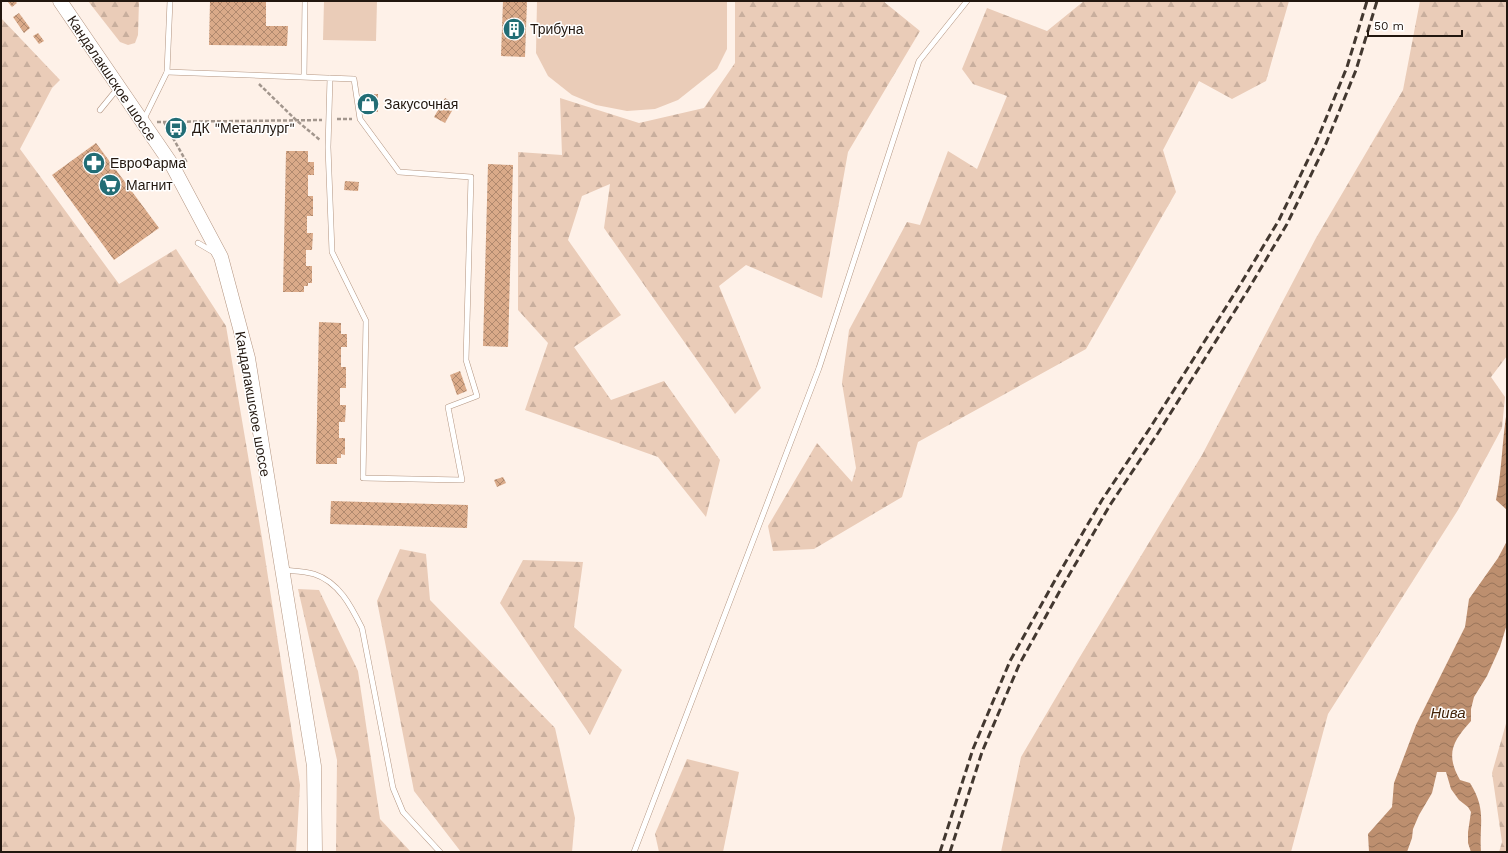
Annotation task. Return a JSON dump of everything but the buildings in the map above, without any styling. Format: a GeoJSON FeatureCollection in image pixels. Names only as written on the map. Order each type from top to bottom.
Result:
{"type":"FeatureCollection","features":[{"type":"Feature","properties":{"kind":"main road","name":"Кандалакшское шоссе"},"geometry":{"type":"LineString","coordinates":[[60,1],[172,165],[221,257],[248,358],[314,766],[315,852]]}},
{"type":"Feature","properties":{"kind":"lane"},"geometry":{"type":"LineString","coordinates":[[143,122],[167,72],[170,1]]}},
{"type":"Feature","properties":{"kind":"lane"},"geometry":{"type":"LineString","coordinates":[[304,76],[305,1]]}},
{"type":"Feature","properties":{"kind":"lane"},"geometry":{"type":"LineString","coordinates":[[634,852],[819,368],[919,61],[967,1]]}},
{"type":"Feature","properties":{"kind":"lane"},"geometry":{"type":"LineString","coordinates":[[167,72],[304,76],[354,79],[360,119],[399,172],[471,177],[466,360],[477,396],[448,407],[462,480],[363,478],[366,321],[332,252],[328,147],[330,78]]}},
{"type":"Feature","properties":{"kind":"lane"},"geometry":{"type":"LineString","coordinates":[[100,110],[119,87]]}},
{"type":"Feature","properties":{"kind":"lane"},"geometry":{"type":"LineString","coordinates":[[198,243],[221,257]]}},
{"type":"Feature","properties":{"kind":"lane"},"geometry":{"type":"LineString","coordinates":[[282,570],[313,574],[327,579],[352,607],[362,628],[393,788],[403,812],[440,852]]}},
{"type":"Feature","properties":{"kind":"path"},"geometry":{"type":"LineString","coordinates":[[248,74],[296,120],[328,147]]}},
{"type":"Feature","properties":{"kind":"path"},"geometry":{"type":"LineString","coordinates":[[143,122],[360,119]]}},
{"type":"Feature","properties":{"kind":"green space"},"geometry":{"type":"Polygon","coordinates":[[[88,1],[139,1],[138,35],[135,43],[128,45],[120,42],[88,1]]]}},
{"type":"Feature","properties":{"kind":"green space"},"geometry":{"type":"Polygon","coordinates":[[[324,1],[377,1],[376,41],[323,40],[324,1]]]}},
{"type":"Feature","properties":{"kind":"green space"},"geometry":{"type":"Polygon","coordinates":[[[537,1],[727,1],[727,49],[717,69],[678,100],[655,109],[627,111],[596,105],[572,95],[548,76],[536,53],[537,1]]]}},
{"type":"Feature","properties":{"kind":"green space"},"geometry":{"type":"Polygon","coordinates":[[[735,1],[883,1],[920,31],[848,152],[822,298],[746,265],[719,286],[761,388],[735,414],[604,228],[610,184],[582,196],[568,240],[621,315],[574,347],[611,400],[664,381],[720,460],[706,517],[658,457],[525,410],[548,343],[518,310],[518,152],[562,155],[560,98],[639,123],[704,108],[735,63],[735,1]]]}},
{"type":"Feature","properties":{"kind":"green space"},"geometry":{"type":"Polygon","coordinates":[[[1084,1],[1289,1],[1266,81],[1232,99],[1199,81],[1163,150],[1176,192],[1086,349],[918,442],[902,497],[814,549],[773,551],[768,526],[817,443],[852,482],[856,468],[842,383],[849,330],[907,222],[920,225],[948,151],[977,169],[1007,96],[973,84],[962,69],[987,8],[1047,31],[1084,1]]]}},
{"type":"Feature","properties":{"kind":"green space"},"geometry":{"type":"Polygon","coordinates":[[[1420,1],[1507,1],[1507,356],[1491,377],[1505,397],[1502,428],[1458,510],[1328,714],[1291,852],[1001,852],[1021,757],[1202,455],[1316,238],[1403,90],[1420,1]]]}},
{"type":"Feature","properties":{"kind":"green space"},"geometry":{"type":"Polygon","coordinates":[[[1,18],[60,80],[52,88],[20,149],[119,284],[176,249],[226,326],[262,538],[300,785],[296,852],[1,852],[1,18]]]}},
{"type":"Feature","properties":{"kind":"green space"},"geometry":{"type":"Polygon","coordinates":[[[400,549],[426,554],[430,600],[555,728],[575,818],[572,852],[461,852],[414,791],[377,601],[400,549]]]}},
{"type":"Feature","properties":{"kind":"green space"},"geometry":{"type":"Polygon","coordinates":[[[523,560],[583,562],[574,627],[622,670],[590,735],[500,603],[523,560]]]}},
{"type":"Feature","properties":{"kind":"green space"},"geometry":{"type":"Polygon","coordinates":[[[298,589],[319,590],[358,671],[380,819],[411,852],[336,852],[337,760],[298,589]]]}},
{"type":"Feature","properties":{"kind":"green space"},"geometry":{"type":"Polygon","coordinates":[[[1507,720],[1507,852],[1499,852],[1502,842],[1492,773],[1507,720]]]}},
{"type":"Feature","properties":{"kind":"green space"},"geometry":{"type":"Polygon","coordinates":[[[687,759],[739,772],[723,852],[659,852],[655,834],[687,759]]]}},
{"type":"Feature","properties":{"kind":"water"},"geometry":{"type":"Polygon","coordinates":[[[1507,410],[1507,510],[1496,500],[1500,478],[1507,410]]]}},
{"type":"Feature","properties":{"kind":"water","name":"Нива"},"geometry":{"type":"Polygon","coordinates":[[[1507,541],[1507,624],[1500,647],[1487,676],[1474,697],[1471,709],[1471,721],[1456,742],[1452,755],[1455,771],[1460,780],[1470,783],[1479,801],[1481,817],[1481,852],[1471,852],[1468,843],[1471,812],[1451,789],[1446,772],[1437,772],[1432,793],[1419,815],[1413,829],[1412,838],[1407,852],[1369,852],[1368,834],[1392,807],[1394,783],[1416,725],[1465,627],[1469,599],[1498,558],[1507,541]]]}},
{"type":"Feature","properties":{"kind":"railway"},"geometry":{"type":"LineString","coordinates":[[940,852],[973,749],[1010,661],[1102,500],[1150,428],[1279,220],[1316,143],[1347,67],[1367,1]]}},
{"type":"Feature","properties":{"kind":"railway"},"geometry":{"type":"LineString","coordinates":[[950,852],[982,752],[1019,665],[1110,505],[1158,433],[1248,290],[1287,224],[1325,146],[1356,70],[1377,1]]}},
{"type":"Feature","properties":{"kind":"place","name":"Трибуна"},"geometry":{"type":"Point","coordinates":[514,29]}},
{"type":"Feature","properties":{"kind":"place","name":"Закусочная"},"geometry":{"type":"Point","coordinates":[368,104]}},
{"type":"Feature","properties":{"kind":"place","name":"ДК \"Металлург\""},"geometry":{"type":"Point","coordinates":[176,128]}},
{"type":"Feature","properties":{"kind":"place","name":"ЕвроФарма"},"geometry":{"type":"Point","coordinates":[94,163]}},
{"type":"Feature","properties":{"kind":"place","name":"Магнит"},"geometry":{"type":"Point","coordinates":[110,185]}}]}
